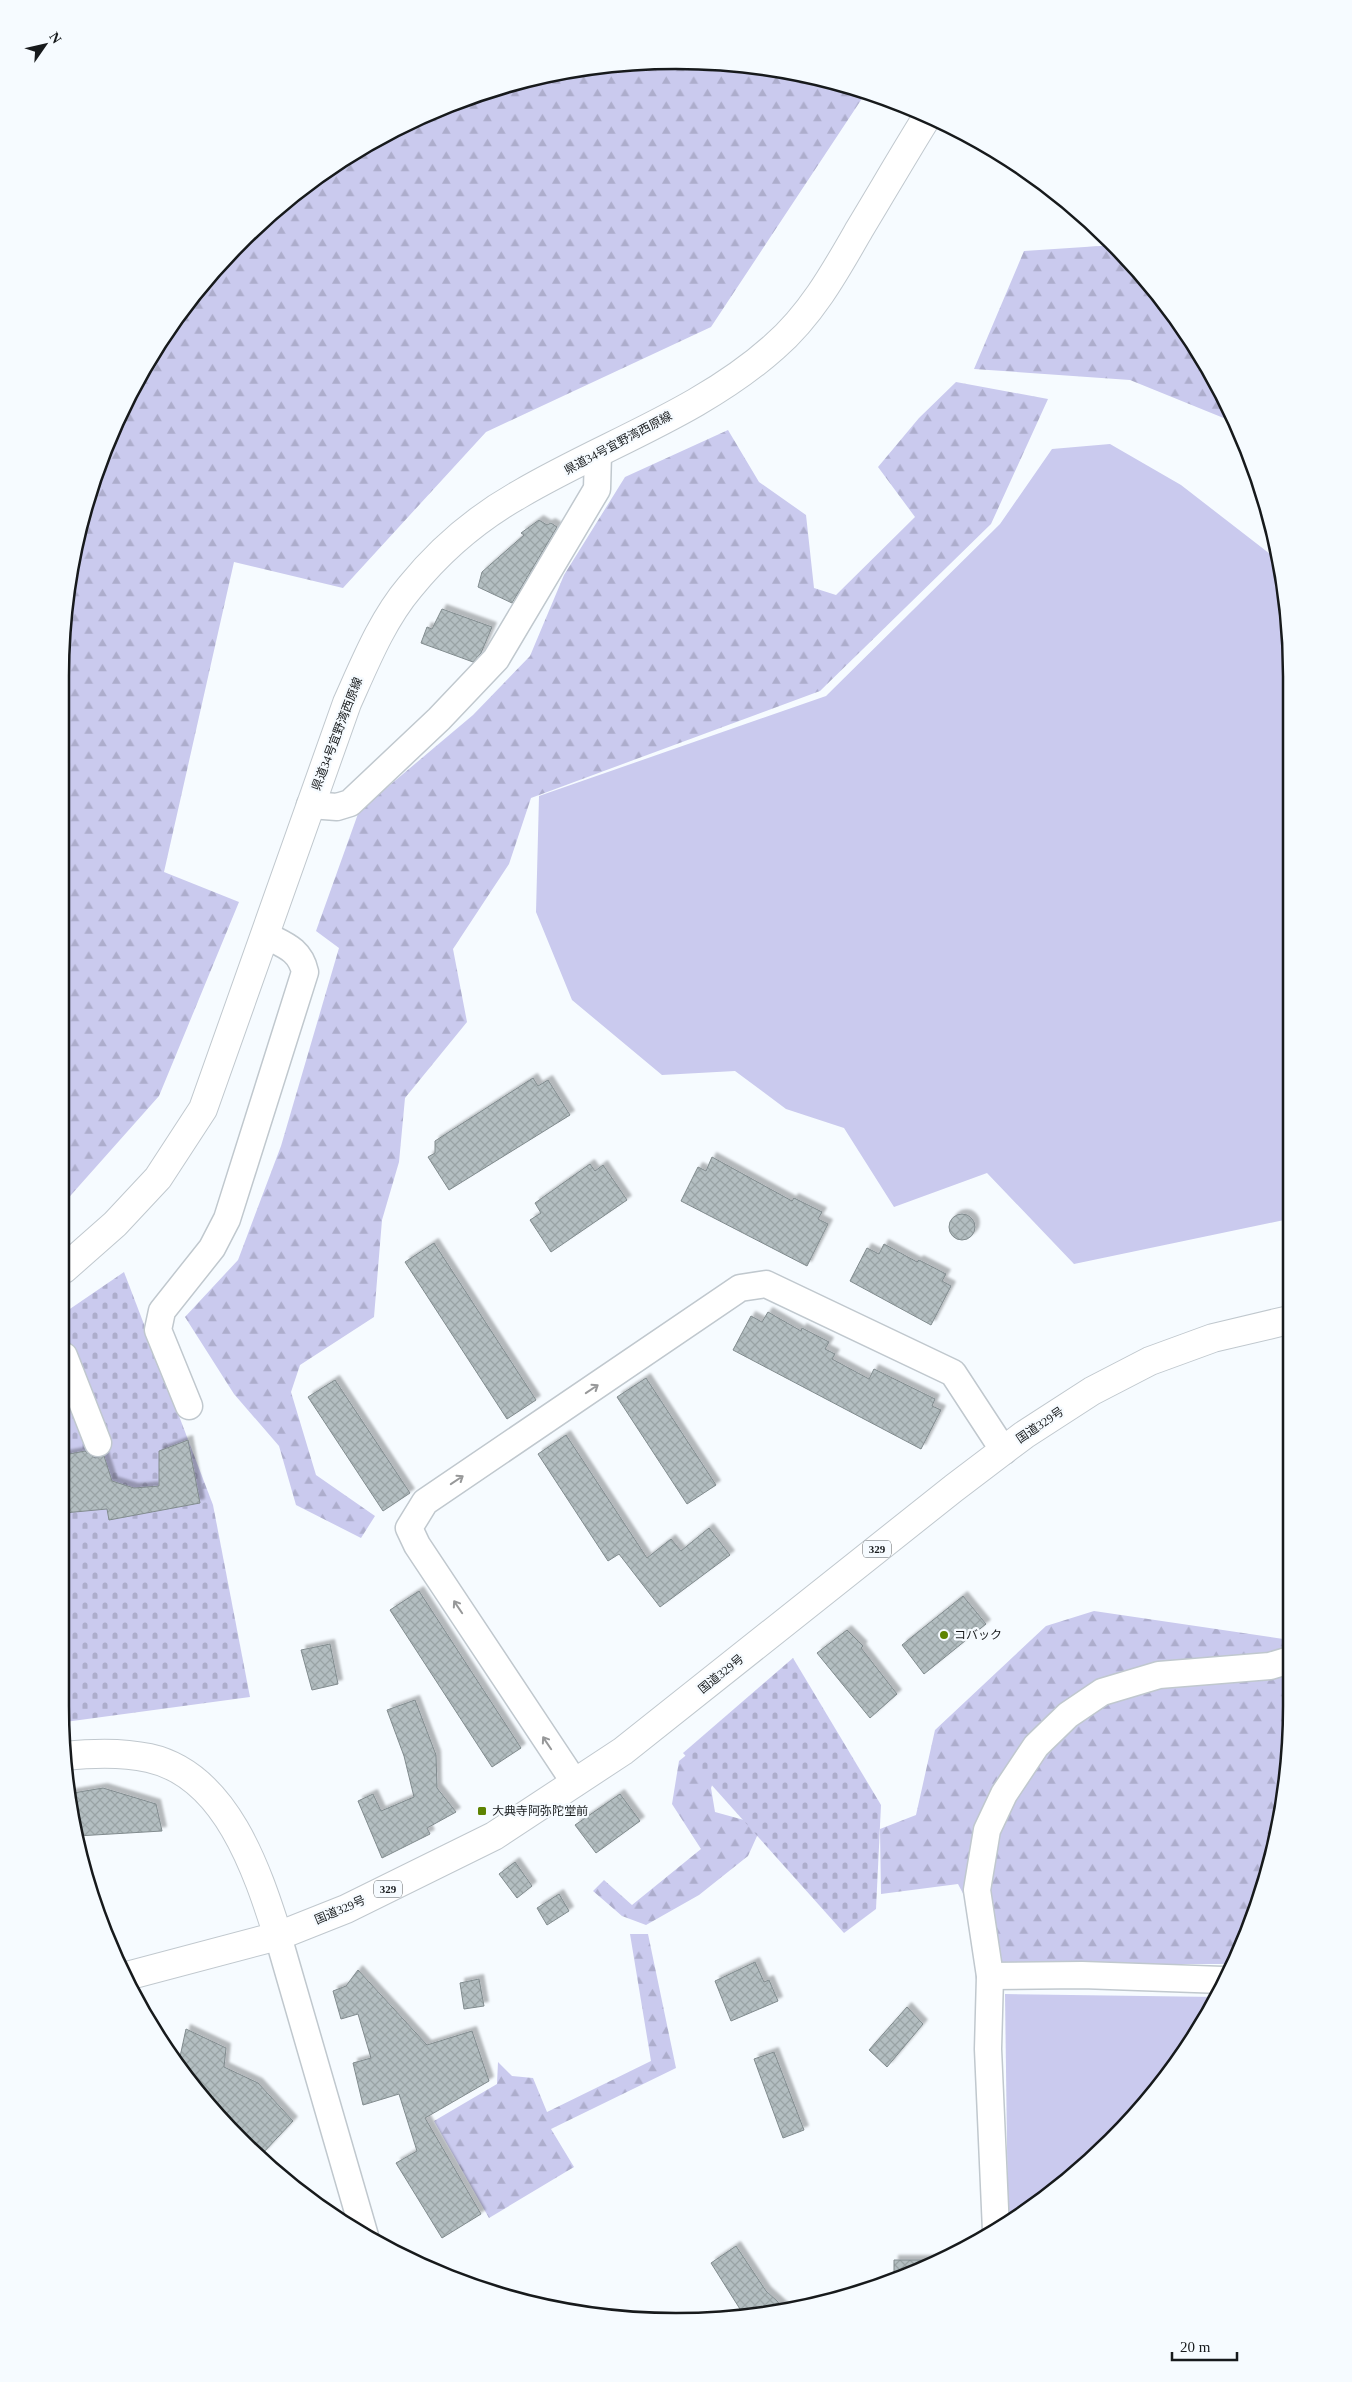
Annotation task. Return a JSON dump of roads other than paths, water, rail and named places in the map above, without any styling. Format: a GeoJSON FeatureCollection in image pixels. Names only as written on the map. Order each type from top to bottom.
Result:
{"type":"FeatureCollection","features":[{"type":"Feature","properties":{"kind":"main road","name":"県道34号宜野湾西原線"},"geometry":{"type":"LineString","coordinates":[[69,1265],[115,1224],[158,1178],[183,1144],[203,1109],[347,703],[376,642],[410,587],[448,548],[479,521],[520,494],[728,384],[776,346],[816,302],[924,122]]}},
{"type":"Feature","properties":{"kind":"main road","name":"国道329号"},"geometry":{"type":"LineString","coordinates":[[131,1975],[278,1936],[346,1909],[494,1836],[623,1751],[954,1488],[1004,1451],[1092,1391],[1150,1361],[1213,1338],[1283,1321]]}},
{"type":"Feature","properties":{"kind":"main road"},"geometry":{"type":"LineString","coordinates":[[71,1756],[120,1754],[150,1758],[176,1769],[195,1782],[213,1799],[234,1826],[256,1872],[278,1936]]}},
{"type":"Feature","properties":{"kind":"street"},"geometry":{"type":"LineString","coordinates":[[310,805],[337,807],[350,803],[439,719],[496,658],[597,490],[598,454]]}},
{"type":"Feature","properties":{"kind":"street"},"geometry":{"type":"LineString","coordinates":[[189,1406],[158,1330],[162,1311],[212,1248],[227,1219],[305,972],[302,959],[294,951],[265,936]]}},
{"type":"Feature","properties":{"kind":"street"},"geometry":{"type":"LineString","coordinates":[[575,1783],[417,1545],[409,1528],[425,1502],[740,1288],[766,1284],[953,1374],[1004,1451]]}},
{"type":"Feature","properties":{"kind":"street"},"geometry":{"type":"LineString","coordinates":[[69,1369],[98,1443]]}},
{"type":"Feature","properties":{"kind":"street"},"geometry":{"type":"LineString","coordinates":[[996,2222],[988,2049],[990,1976],[977,1890],[987,1830],[1004,1794],[1036,1746],[1068,1714],[1102,1692],[1158,1675],[1270,1666],[1283,1662]]}},
{"type":"Feature","properties":{"kind":"street"},"geometry":{"type":"LineString","coordinates":[[278,1936],[362,2226]]}},
{"type":"Feature","properties":{"kind":"street"},"geometry":{"type":"LineString","coordinates":[[990,1976],[1082,1975],[1218,1980]]}},
{"type":"Feature","properties":{"kind":"place","name":"コバック"},"geometry":{"type":"Point","coordinates":[944,1635]}},
{"type":"Feature","properties":{"kind":"place","name":"大典寺阿弥陀堂前"},"geometry":{"type":"Point","coordinates":[482,1811]}}]}
